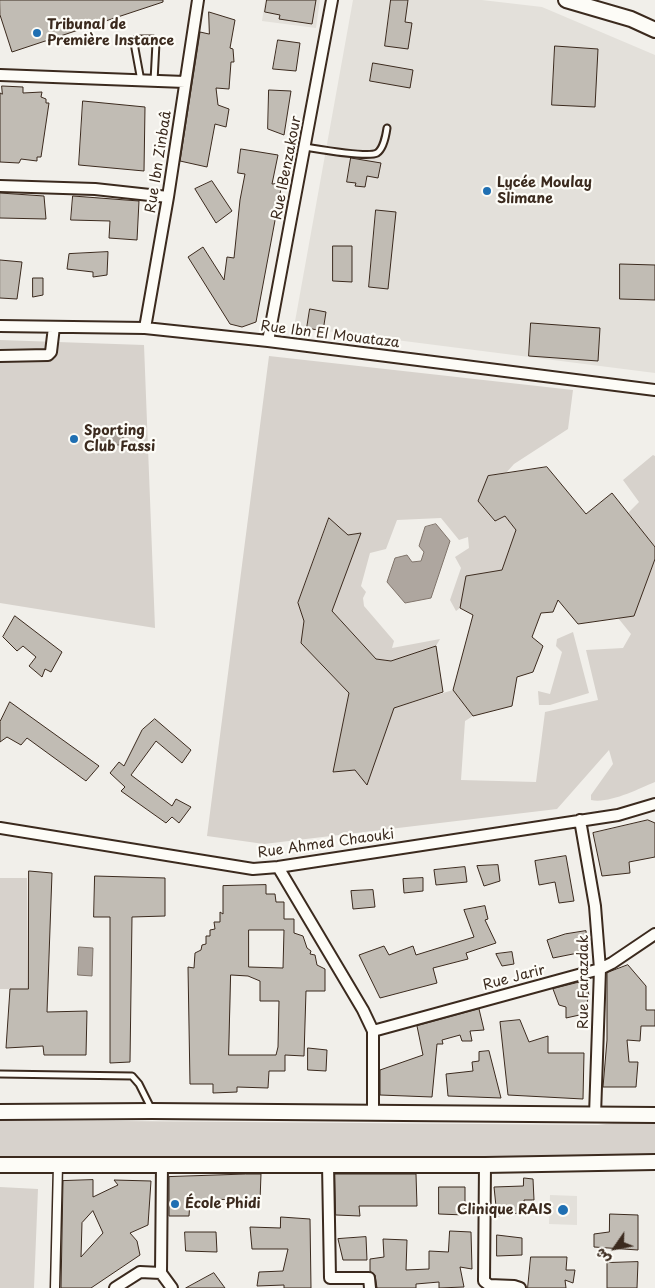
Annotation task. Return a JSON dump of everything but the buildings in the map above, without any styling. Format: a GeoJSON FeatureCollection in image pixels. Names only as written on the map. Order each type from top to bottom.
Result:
{"type":"FeatureCollection","features":[{"type":"Feature","properties":{"kind":"main road"},"geometry":{"type":"LineString","coordinates":[[566,0],[631,19],[655,30]]}},
{"type":"Feature","properties":{"kind":"main road"},"geometry":{"type":"LineString","coordinates":[[0,1112],[152,1111],[655,1115]]}},
{"type":"Feature","properties":{"kind":"main road"},"geometry":{"type":"LineString","coordinates":[[0,1165],[485,1165],[655,1162]]}},
{"type":"Feature","properties":{"kind":"street","name":"Rue Ibn Zinbaâ"},"geometry":{"type":"LineString","coordinates":[[145,328],[168,197],[198,0]]}},
{"type":"Feature","properties":{"kind":"street","name":"Rue IBenzakour"},"geometry":{"type":"LineString","coordinates":[[268,341],[332,0]]}},
{"type":"Feature","properties":{"kind":"street"},"geometry":{"type":"LineString","coordinates":[[0,75],[185,82]]}},
{"type":"Feature","properties":{"kind":"street"},"geometry":{"type":"LineString","coordinates":[[0,186],[95,190],[168,197]]}},
{"type":"Feature","properties":{"kind":"street","name":"Rue Ibn El Mouataza"},"geometry":{"type":"LineString","coordinates":[[0,326],[145,328],[268,341],[655,390]]}},
{"type":"Feature","properties":{"kind":"street"},"geometry":{"type":"LineString","coordinates":[[0,356],[48,355],[51,352],[54,327]]}},
{"type":"Feature","properties":{"kind":"street","name":"Rue Ahmed Chaouki"},"geometry":{"type":"LineString","coordinates":[[0,828],[243,868],[278,866],[618,815],[655,804]]}},
{"type":"Feature","properties":{"kind":"street","name":"Rue Farazdak"},"geometry":{"type":"LineString","coordinates":[[580,820],[595,906],[600,969],[595,1115]]}},
{"type":"Feature","properties":{"kind":"street"},"geometry":{"type":"LineString","coordinates":[[278,866],[363,1010],[373,1031],[372,1113]]}},
{"type":"Feature","properties":{"kind":"street","name":"Rue Jarir"},"geometry":{"type":"LineString","coordinates":[[373,1031],[600,969],[655,934]]}},
{"type":"Feature","properties":{"kind":"street"},"geometry":{"type":"LineString","coordinates":[[162,1164],[161,1272],[172,1288]]}},
{"type":"Feature","properties":{"kind":"street"},"geometry":{"type":"LineString","coordinates":[[328,1164],[330,1278],[370,1278],[370,1288]]}},
{"type":"Feature","properties":{"kind":"street"},"geometry":{"type":"LineString","coordinates":[[55,1288],[58,1165]]}},
{"type":"Feature","properties":{"kind":"street"},"geometry":{"type":"LineString","coordinates":[[485,1165],[484,1281],[489,1285],[520,1288]]}},
{"type":"Feature","properties":{"kind":"street"},"geometry":{"type":"LineString","coordinates":[[116,1288],[140,1272],[161,1272]]}},
{"type":"Feature","properties":{"kind":"lane"},"geometry":{"type":"LineString","coordinates":[[142,81],[134,43],[136,39],[153,39],[156,43],[154,81]]}},
{"type":"Feature","properties":{"kind":"lane"},"geometry":{"type":"LineString","coordinates":[[305,147],[354,154],[374,154],[380,150],[387,128]]}},
{"type":"Feature","properties":{"kind":"lane"},"geometry":{"type":"LineString","coordinates":[[0,1074],[132,1076],[139,1084],[152,1111]]}},
{"type":"Feature","properties":{"kind":"shaded area"},"geometry":{"type":"Polygon","coordinates":[[[265,0],[320,0],[316,28],[262,21],[265,0]]]}},
{"type":"Feature","properties":{"kind":"shaded area","name":"Lycée Moulay Slimane"},"geometry":{"type":"Polygon","coordinates":[[[353,0],[482,0],[542,7],[655,55],[655,373],[294,327],[353,0]]]}},
{"type":"Feature","properties":{"kind":"shaded area","name":"Sporting Club Fassi"},"geometry":{"type":"Polygon","coordinates":[[[0,340],[144,345],[155,628],[0,603],[0,340]]]}},
{"type":"Feature","properties":{"kind":"shaded area"},"geometry":{"type":"Polygon","coordinates":[[[269,356],[573,390],[568,429],[514,464],[506,473],[488,476],[478,501],[494,521],[505,516],[516,530],[502,570],[466,576],[460,608],[456,611],[450,600],[461,568],[455,557],[469,548],[468,537],[459,540],[441,518],[397,520],[386,549],[370,553],[361,586],[366,592],[363,598],[364,606],[394,641],[392,648],[440,639],[436,646],[391,661],[376,659],[332,611],[360,533],[348,535],[328,519],[298,603],[304,621],[301,643],[349,693],[333,772],[355,770],[367,784],[394,708],[453,690],[473,716],[465,721],[461,780],[536,782],[545,712],[598,700],[586,650],[623,648],[631,634],[618,618],[634,616],[655,559],[655,782],[615,798],[598,801],[591,800],[591,795],[613,764],[609,750],[557,809],[264,844],[207,836],[269,356]]]}},
{"type":"Feature","properties":{"kind":"shaded area"},"geometry":{"type":"Polygon","coordinates":[[[93,430],[123,431],[123,445],[92,445],[93,430]]]}},
{"type":"Feature","properties":{"kind":"shaded area"},"geometry":{"type":"Polygon","coordinates":[[[653,455],[655,456],[655,547],[628,513],[639,502],[623,480],[653,455]]]}},
{"type":"Feature","properties":{"kind":"shaded area"},"geometry":{"type":"Polygon","coordinates":[[[436,524],[450,541],[431,598],[405,603],[387,582],[395,558],[407,555],[412,562],[421,561],[424,552],[419,546],[425,527],[436,524]]]}},
{"type":"Feature","properties":{"kind":"shaded area"},"geometry":{"type":"Polygon","coordinates":[[[573,632],[589,693],[550,705],[539,705],[538,691],[550,694],[562,652],[556,646],[557,639],[573,632]]]}},
{"type":"Feature","properties":{"kind":"shaded area"},"geometry":{"type":"Polygon","coordinates":[[[0,878],[27,878],[28,989],[0,989],[0,878]]]}},
{"type":"Feature","properties":{"kind":"shaded area"},"geometry":{"type":"Polygon","coordinates":[[[79,947],[93,948],[92,976],[78,975],[79,947]]]}},
{"type":"Feature","properties":{"kind":"shaded area"},"geometry":{"type":"Polygon","coordinates":[[[645,1119],[655,1120],[655,1159],[0,1159],[0,1120],[598,1125],[645,1119]]]}},
{"type":"Feature","properties":{"kind":"shaded area"},"geometry":{"type":"Polygon","coordinates":[[[0,1187],[38,1189],[34,1288],[0,1288],[0,1187]]]}},
{"type":"Feature","properties":{"kind":"shaded area","name":"Clinique RAIS"},"geometry":{"type":"Polygon","coordinates":[[[550,1195],[577,1196],[577,1225],[549,1224],[550,1195]]]}},
{"type":"Feature","properties":{"kind":"place","name":"Tribunal de Première Instance"},"geometry":{"type":"Point","coordinates":[37,33]}},
{"type":"Feature","properties":{"kind":"place","name":"Lycée Moulay Slimane"},"geometry":{"type":"Point","coordinates":[487,191]}},
{"type":"Feature","properties":{"kind":"place","name":"Sporting Club Fassi"},"geometry":{"type":"Point","coordinates":[74,439]}},
{"type":"Feature","properties":{"kind":"place","name":"École Phidi"},"geometry":{"type":"Point","coordinates":[175,1204]}},
{"type":"Feature","properties":{"kind":"place","name":"Clinique RAIS"},"geometry":{"type":"Point","coordinates":[563,1210]}}]}
